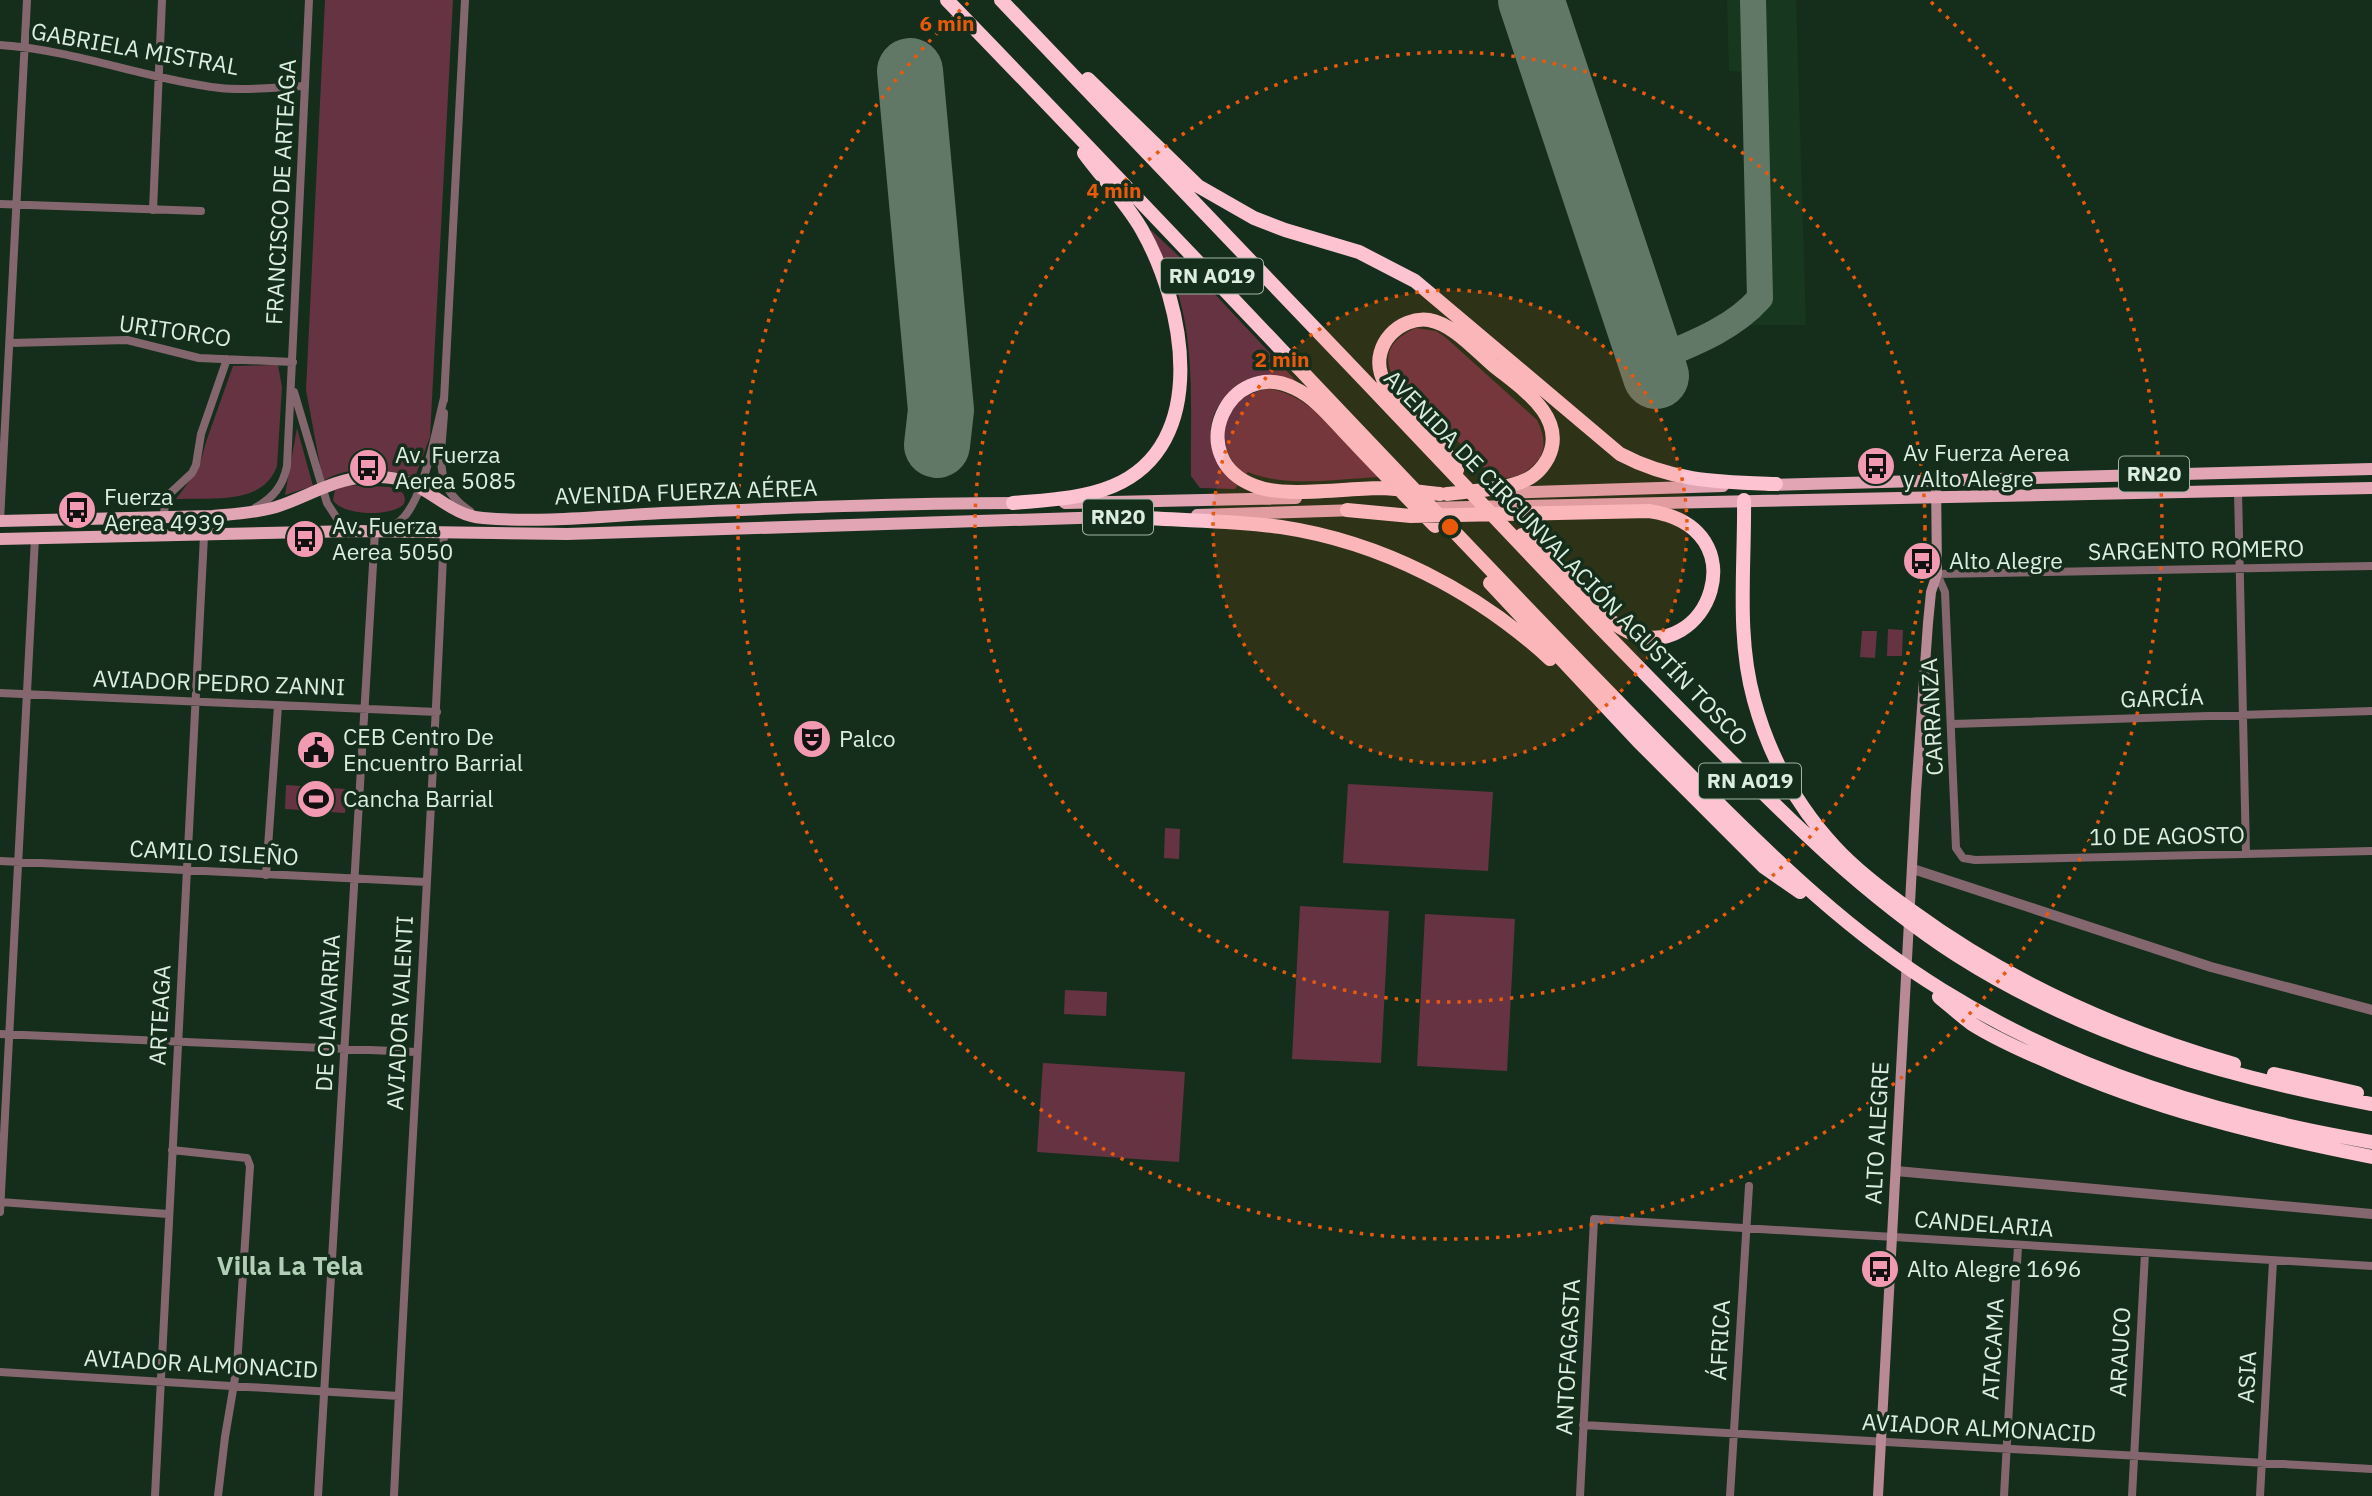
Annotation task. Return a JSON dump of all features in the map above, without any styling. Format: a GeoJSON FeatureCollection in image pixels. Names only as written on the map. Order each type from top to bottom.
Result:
{"type":"FeatureCollection","features":[{"type":"Feature","properties":{"kind":"highway","name":"RN A019"},"geometry":{"type":"LineString","coordinates":[[947,0],[1582,666],[1775,859],[1859,932],[1887,954],[1980,1012],[2085,1064],[2221,1110],[2372,1142]]}},
{"type":"Feature","properties":{"kind":"highway","name":"AVENIDA DE CIRCUNVALACIÓN AGUSTÍN TOSCO"},"geometry":{"type":"LineString","coordinates":[[1000,0],[1609,638],[1797,827],[1870,893],[1951,951],[2048,1006],[2102,1030],[2150,1048],[2274,1084],[2372,1104]]}},
{"type":"Feature","properties":{"kind":"highway"},"geometry":{"type":"LineString","coordinates":[[1033,33],[1103,92],[1198,186],[1254,218],[1359,252],[1387,264],[1415,281],[1620,454],[1655,470],[1680,477],[1711,482],[1776,484]]}},
{"type":"Feature","properties":{"kind":"highway"},"geometry":{"type":"LineString","coordinates":[[1013,503],[1098,491],[1130,476],[1154,455],[1166,437],[1180,385],[1178,330],[1153,251],[1141,228],[1117,194],[1050,107]]}},
{"type":"Feature","properties":{"kind":"highway"},"geometry":{"type":"LineString","coordinates":[[1347,510],[1407,512],[1523,510],[1649,511],[1680,519],[1700,534],[1711,557],[1713,583],[1705,606],[1699,615],[1678,631],[1653,637],[1631,634],[1607,619],[1540,550],[1477,500],[1444,450],[1384,382],[1380,362],[1385,342],[1399,326],[1430,320],[1449,329],[1540,405],[1546,413],[1553,433],[1553,444],[1545,463],[1534,476],[1504,489],[1443,494],[1387,491],[1277,491],[1244,482],[1228,469],[1218,447],[1218,424],[1236,395],[1256,385],[1276,383],[1286,384],[1308,396],[1468,560],[1638,741],[1764,867],[1859,932]]}},
{"type":"Feature","properties":{"kind":"highway"},"geometry":{"type":"LineString","coordinates":[[1744,500],[1744,635],[1753,699],[1771,752],[1787,782],[1835,848],[1874,883],[1932,926],[2009,974],[2073,1005],[2154,1039],[2221,1060],[2372,1097]]}},
{"type":"Feature","properties":{"kind":"highway"},"geometry":{"type":"LineString","coordinates":[[1133,517],[1281,527],[1350,543],[1405,564],[1463,594],[1517,631],[1638,741]]}},
{"type":"Feature","properties":{"kind":"highway"},"geometry":{"type":"LineString","coordinates":[[1887,954],[1971,1023],[2079,1076],[2216,1122],[2372,1157]]}},
{"type":"Feature","properties":{"kind":"main road","name":"RN20"},"geometry":{"type":"LineString","coordinates":[[1504,489],[2372,469]]}},
{"type":"Feature","properties":{"kind":"main road","name":"AVENIDA FUERZA AÉREA"},"geometry":{"type":"LineString","coordinates":[[0,521],[246,513],[277,506],[349,479],[379,477],[394,478],[420,487],[458,512],[482,518],[1139,502],[1387,491]]}},
{"type":"Feature","properties":{"kind":"main road","name":"ALTO ALEGRE"},"geometry":{"type":"LineString","coordinates":[[1878,1496],[1928,623],[1931,592],[1937,574],[1936,479]]}},
{"type":"Feature","properties":{"kind":"main road","name":"RN20"},"geometry":{"type":"LineString","coordinates":[[1523,510],[1744,500],[2372,488]]}},
{"type":"Feature","properties":{"kind":"main road"},"geometry":{"type":"LineString","coordinates":[[814,508],[814,527]]}},
{"type":"Feature","properties":{"kind":"main road","name":"AVENIDA FUERZA AÉREA"},"geometry":{"type":"LineString","coordinates":[[0,539],[355,531],[541,534],[1347,510]]}},
{"type":"Feature","properties":{"kind":"street"},"geometry":{"type":"LineString","coordinates":[[0,521],[4,376],[9,343],[27,0]]}},
{"type":"Feature","properties":{"kind":"street"},"geometry":{"type":"LineString","coordinates":[[153,210],[162,0]]}},
{"type":"Feature","properties":{"kind":"street","name":"FRANCISCO DE ARTEAGA"},"geometry":{"type":"LineString","coordinates":[[246,513],[269,500],[279,489],[285,476],[288,455],[309,0]]}},
{"type":"Feature","properties":{"kind":"street"},"geometry":{"type":"LineString","coordinates":[[465,0],[442,464],[445,486],[455,500],[482,518]]}},
{"type":"Feature","properties":{"kind":"street","name":"GABRIELA MISTRAL"},"geometry":{"type":"LineString","coordinates":[[0,45],[25,47],[220,88],[306,86]]}},
{"type":"Feature","properties":{"kind":"street"},"geometry":{"type":"LineString","coordinates":[[0,204],[201,211]]}},
{"type":"Feature","properties":{"kind":"street","name":"URITORCO"},"geometry":{"type":"LineString","coordinates":[[9,343],[127,340],[190,357],[293,362]]}},
{"type":"Feature","properties":{"kind":"street"},"geometry":{"type":"LineString","coordinates":[[164,517],[165,498],[192,473],[196,465],[201,434],[227,359]]}},
{"type":"Feature","properties":{"kind":"street","name":"FRANCISCO DE ARTEAGA"},"geometry":{"type":"LineString","coordinates":[[292,386],[327,503],[334,515],[355,531]]}},
{"type":"Feature","properties":{"kind":"street"},"geometry":{"type":"LineString","coordinates":[[375,531],[388,528],[401,520],[411,507],[420,487],[444,398]]}},
{"type":"Feature","properties":{"kind":"street"},"geometry":{"type":"LineString","coordinates":[[2238,491],[2246,853]]}},
{"type":"Feature","properties":{"kind":"street","name":"DE OLAVARRIA"},"geometry":{"type":"LineString","coordinates":[[318,1496],[375,531]]}},
{"type":"Feature","properties":{"kind":"street","name":"AVIADOR VALENTI"},"geometry":{"type":"LineString","coordinates":[[394,1496],[444,531]]}},
{"type":"Feature","properties":{"kind":"street","name":"ARTEAGA"},"geometry":{"type":"LineString","coordinates":[[155,1496],[204,536]]}},
{"type":"Feature","properties":{"kind":"street"},"geometry":{"type":"LineString","coordinates":[[0,1212],[5,1034],[19,862],[35,538]]}},
{"type":"Feature","properties":{"kind":"street","name":"SARGENTO ROMERO"},"geometry":{"type":"LineString","coordinates":[[1937,574],[2372,566]]}},
{"type":"Feature","properties":{"kind":"street","name":"CARRANZA"},"geometry":{"type":"LineString","coordinates":[[1937,574],[1945,592],[1956,848],[1963,858]]}},
{"type":"Feature","properties":{"kind":"street","name":"AVIADOR PEDRO ZANNI"},"geometry":{"type":"LineString","coordinates":[[0,693],[436,712]]}},
{"type":"Feature","properties":{"kind":"street"},"geometry":{"type":"LineString","coordinates":[[266,875],[278,706]]}},
{"type":"Feature","properties":{"kind":"street","name":"GARCÍA"},"geometry":{"type":"LineString","coordinates":[[1952,724],[2372,711]]}},
{"type":"Feature","properties":{"kind":"street","name":"10 DE AGOSTO"},"geometry":{"type":"LineString","coordinates":[[1963,858],[1975,860],[2372,850]]}},
{"type":"Feature","properties":{"kind":"street","name":"CAMILO ISLEÑO"},"geometry":{"type":"LineString","coordinates":[[0,862],[426,883]]}},
{"type":"Feature","properties":{"kind":"street"},"geometry":{"type":"LineString","coordinates":[[1913,869],[2211,967],[2372,1010]]}},
{"type":"Feature","properties":{"kind":"street"},"geometry":{"type":"LineString","coordinates":[[5,1034],[416,1052]]}},
{"type":"Feature","properties":{"kind":"street"},"geometry":{"type":"LineString","coordinates":[[172,1150],[247,1158],[250,1166],[234,1385],[218,1496]]}},
{"type":"Feature","properties":{"kind":"street"},"geometry":{"type":"LineString","coordinates":[[1896,1171],[2372,1214]]}},
{"type":"Feature","properties":{"kind":"street","name":"ÁFRICA"},"geometry":{"type":"LineString","coordinates":[[1730,1496],[1749,1186]]}},
{"type":"Feature","properties":{"kind":"street"},"geometry":{"type":"LineString","coordinates":[[0,1202],[168,1214]]}},
{"type":"Feature","properties":{"kind":"street","name":"CANDELARIA"},"geometry":{"type":"LineString","coordinates":[[1594,1219],[2372,1266]]}},
{"type":"Feature","properties":{"kind":"street","name":"ANTOFAGASTA"},"geometry":{"type":"LineString","coordinates":[[1580,1496],[1594,1219]]}},
{"type":"Feature","properties":{"kind":"street","name":"ATACAMA"},"geometry":{"type":"LineString","coordinates":[[2004,1496],[2018,1246]]}},
{"type":"Feature","properties":{"kind":"street","name":"ARAUCO"},"geometry":{"type":"LineString","coordinates":[[2132,1496],[2145,1253]]}},
{"type":"Feature","properties":{"kind":"street","name":"ASIA"},"geometry":{"type":"LineString","coordinates":[[2260,1496],[2273,1261]]}},
{"type":"Feature","properties":{"kind":"street","name":"AVIADOR ALMONACID"},"geometry":{"type":"LineString","coordinates":[[0,1372],[399,1395]]}},
{"type":"Feature","properties":{"kind":"street","name":"AVIADOR ALMONACID"},"geometry":{"type":"LineString","coordinates":[[1583,1425],[2372,1469]]}},
{"type":"Feature","properties":{"kind":"shaded area"},"geometry":{"type":"Polygon","coordinates":[[[325,0],[453,0],[430,437],[415,477],[392,472],[357,470],[323,481],[306,390],[325,0]]]}},
{"type":"Feature","properties":{"kind":"shaded area"},"geometry":{"type":"Polygon","coordinates":[[[1727,0],[1796,0],[1806,325],[1751,325],[1744,72],[1729,71],[1727,0]]]}},
{"type":"Feature","properties":{"kind":"shaded area"},"geometry":{"type":"Polygon","coordinates":[[[1151,230],[1183,260],[1297,382],[1271,377],[1249,381],[1231,391],[1218,407],[1211,426],[1212,446],[1220,466],[1238,485],[1235,489],[1200,488],[1191,476],[1191,380],[1187,333],[1176,287],[1150,234],[1151,230]]]}},
{"type":"Feature","properties":{"kind":"shaded area"},"geometry":{"type":"Polygon","coordinates":[[[1416,328],[1436,331],[1445,337],[1537,420],[1544,442],[1541,455],[1532,467],[1514,477],[1506,478],[1490,473],[1446,429],[1440,426],[1436,430],[1413,406],[1393,378],[1389,364],[1390,351],[1398,339],[1416,328]]]}},
{"type":"Feature","properties":{"kind":"shaded area"},"geometry":{"type":"Polygon","coordinates":[[[278,365],[282,387],[277,466],[270,479],[260,488],[234,497],[176,499],[199,468],[233,366],[278,365]]]}},
{"type":"Feature","properties":{"kind":"shaded area"},"geometry":{"type":"Polygon","coordinates":[[[1270,389],[1286,393],[1316,412],[1379,477],[1296,481],[1263,477],[1248,472],[1245,475],[1233,463],[1227,449],[1224,435],[1226,422],[1231,410],[1241,400],[1270,389]]]}},
{"type":"Feature","properties":{"kind":"shaded area"},"geometry":{"type":"Polygon","coordinates":[[[297,428],[313,486],[285,495],[297,428]]]}},
{"type":"Feature","properties":{"kind":"shaded area"},"geometry":{"type":"Polygon","coordinates":[[[346,485],[390,487],[403,493],[404,504],[379,513],[346,509],[333,500],[335,490],[346,485]]]}},
{"type":"Feature","properties":{"kind":"shaded area"},"geometry":{"type":"Polygon","coordinates":[[[1888,629],[1903,630],[1902,656],[1887,656],[1888,629]]]}},
{"type":"Feature","properties":{"kind":"shaded area"},"geometry":{"type":"Polygon","coordinates":[[[1862,631],[1877,631],[1875,658],[1860,657],[1862,631]]]}},
{"type":"Feature","properties":{"kind":"shaded area"},"geometry":{"type":"Polygon","coordinates":[[[1348,784],[1493,792],[1488,871],[1343,863],[1348,784]]]}},
{"type":"Feature","properties":{"kind":"shaded area","name":"Cancha Barrial"},"geometry":{"type":"Polygon","coordinates":[[[286,785],[346,789],[345,813],[285,809],[286,785]]]}},
{"type":"Feature","properties":{"kind":"shaded area"},"geometry":{"type":"Polygon","coordinates":[[[1165,828],[1180,829],[1179,859],[1164,858],[1165,828]]]}},
{"type":"Feature","properties":{"kind":"shaded area"},"geometry":{"type":"Polygon","coordinates":[[[1300,906],[1389,911],[1381,1063],[1292,1059],[1300,906]]]}},
{"type":"Feature","properties":{"kind":"shaded area"},"geometry":{"type":"Polygon","coordinates":[[[1425,914],[1515,919],[1507,1071],[1417,1066],[1425,914]]]}},
{"type":"Feature","properties":{"kind":"shaded area"},"geometry":{"type":"Polygon","coordinates":[[[1065,990],[1107,992],[1106,1016],[1064,1014],[1065,990]]]}},
{"type":"Feature","properties":{"kind":"shaded area"},"geometry":{"type":"Polygon","coordinates":[[[1043,1063],[1185,1072],[1179,1162],[1037,1152],[1043,1063]]]}},
{"type":"Feature","properties":{"kind":"taxiway"},"geometry":{"type":"LineString","coordinates":[[1651,361],[1723,328],[1760,298],[1753,0]]}},
{"type":"Feature","properties":{"kind":"runway"},"geometry":{"type":"LineString","coordinates":[[1531,0],[1656,376]]}},
{"type":"Feature","properties":{"kind":"runway"},"geometry":{"type":"LineString","coordinates":[[910,71],[941,410],[937,445]]}},
{"type":"Feature","properties":{"kind":"place","name":"Av Fuerza Aerea y Alto Alegre"},"geometry":{"type":"Point","coordinates":[1876,466]}},
{"type":"Feature","properties":{"kind":"place","name":"Av. Fuerza Aerea 5085"},"geometry":{"type":"Point","coordinates":[368,468]}},
{"type":"Feature","properties":{"kind":"place","name":"Fuerza Aerea 4939"},"geometry":{"type":"Point","coordinates":[77,510]}},
{"type":"Feature","properties":{"kind":"place","name":"Av. Fuerza Aerea 5050"},"geometry":{"type":"Point","coordinates":[305,539]}},
{"type":"Feature","properties":{"kind":"place","name":"Alto Alegre"},"geometry":{"type":"Point","coordinates":[1922,561]}},
{"type":"Feature","properties":{"kind":"place","name":"Palco"},"geometry":{"type":"Point","coordinates":[812,739]}},
{"type":"Feature","properties":{"kind":"place","name":"CEB Centro De Encuentro Barrial"},"geometry":{"type":"Point","coordinates":[316,750]}},
{"type":"Feature","properties":{"kind":"place","name":"Cancha Barrial"},"geometry":{"type":"Point","coordinates":[316,799]}},
{"type":"Feature","properties":{"kind":"place","name":"Alto Alegre 1696"},"geometry":{"type":"Point","coordinates":[1880,1269]}},
{"type":"Feature","properties":{"kind":"district","name":"Villa La Tela"},"geometry":{"type":"Point","coordinates":[290,1266]}}]}
